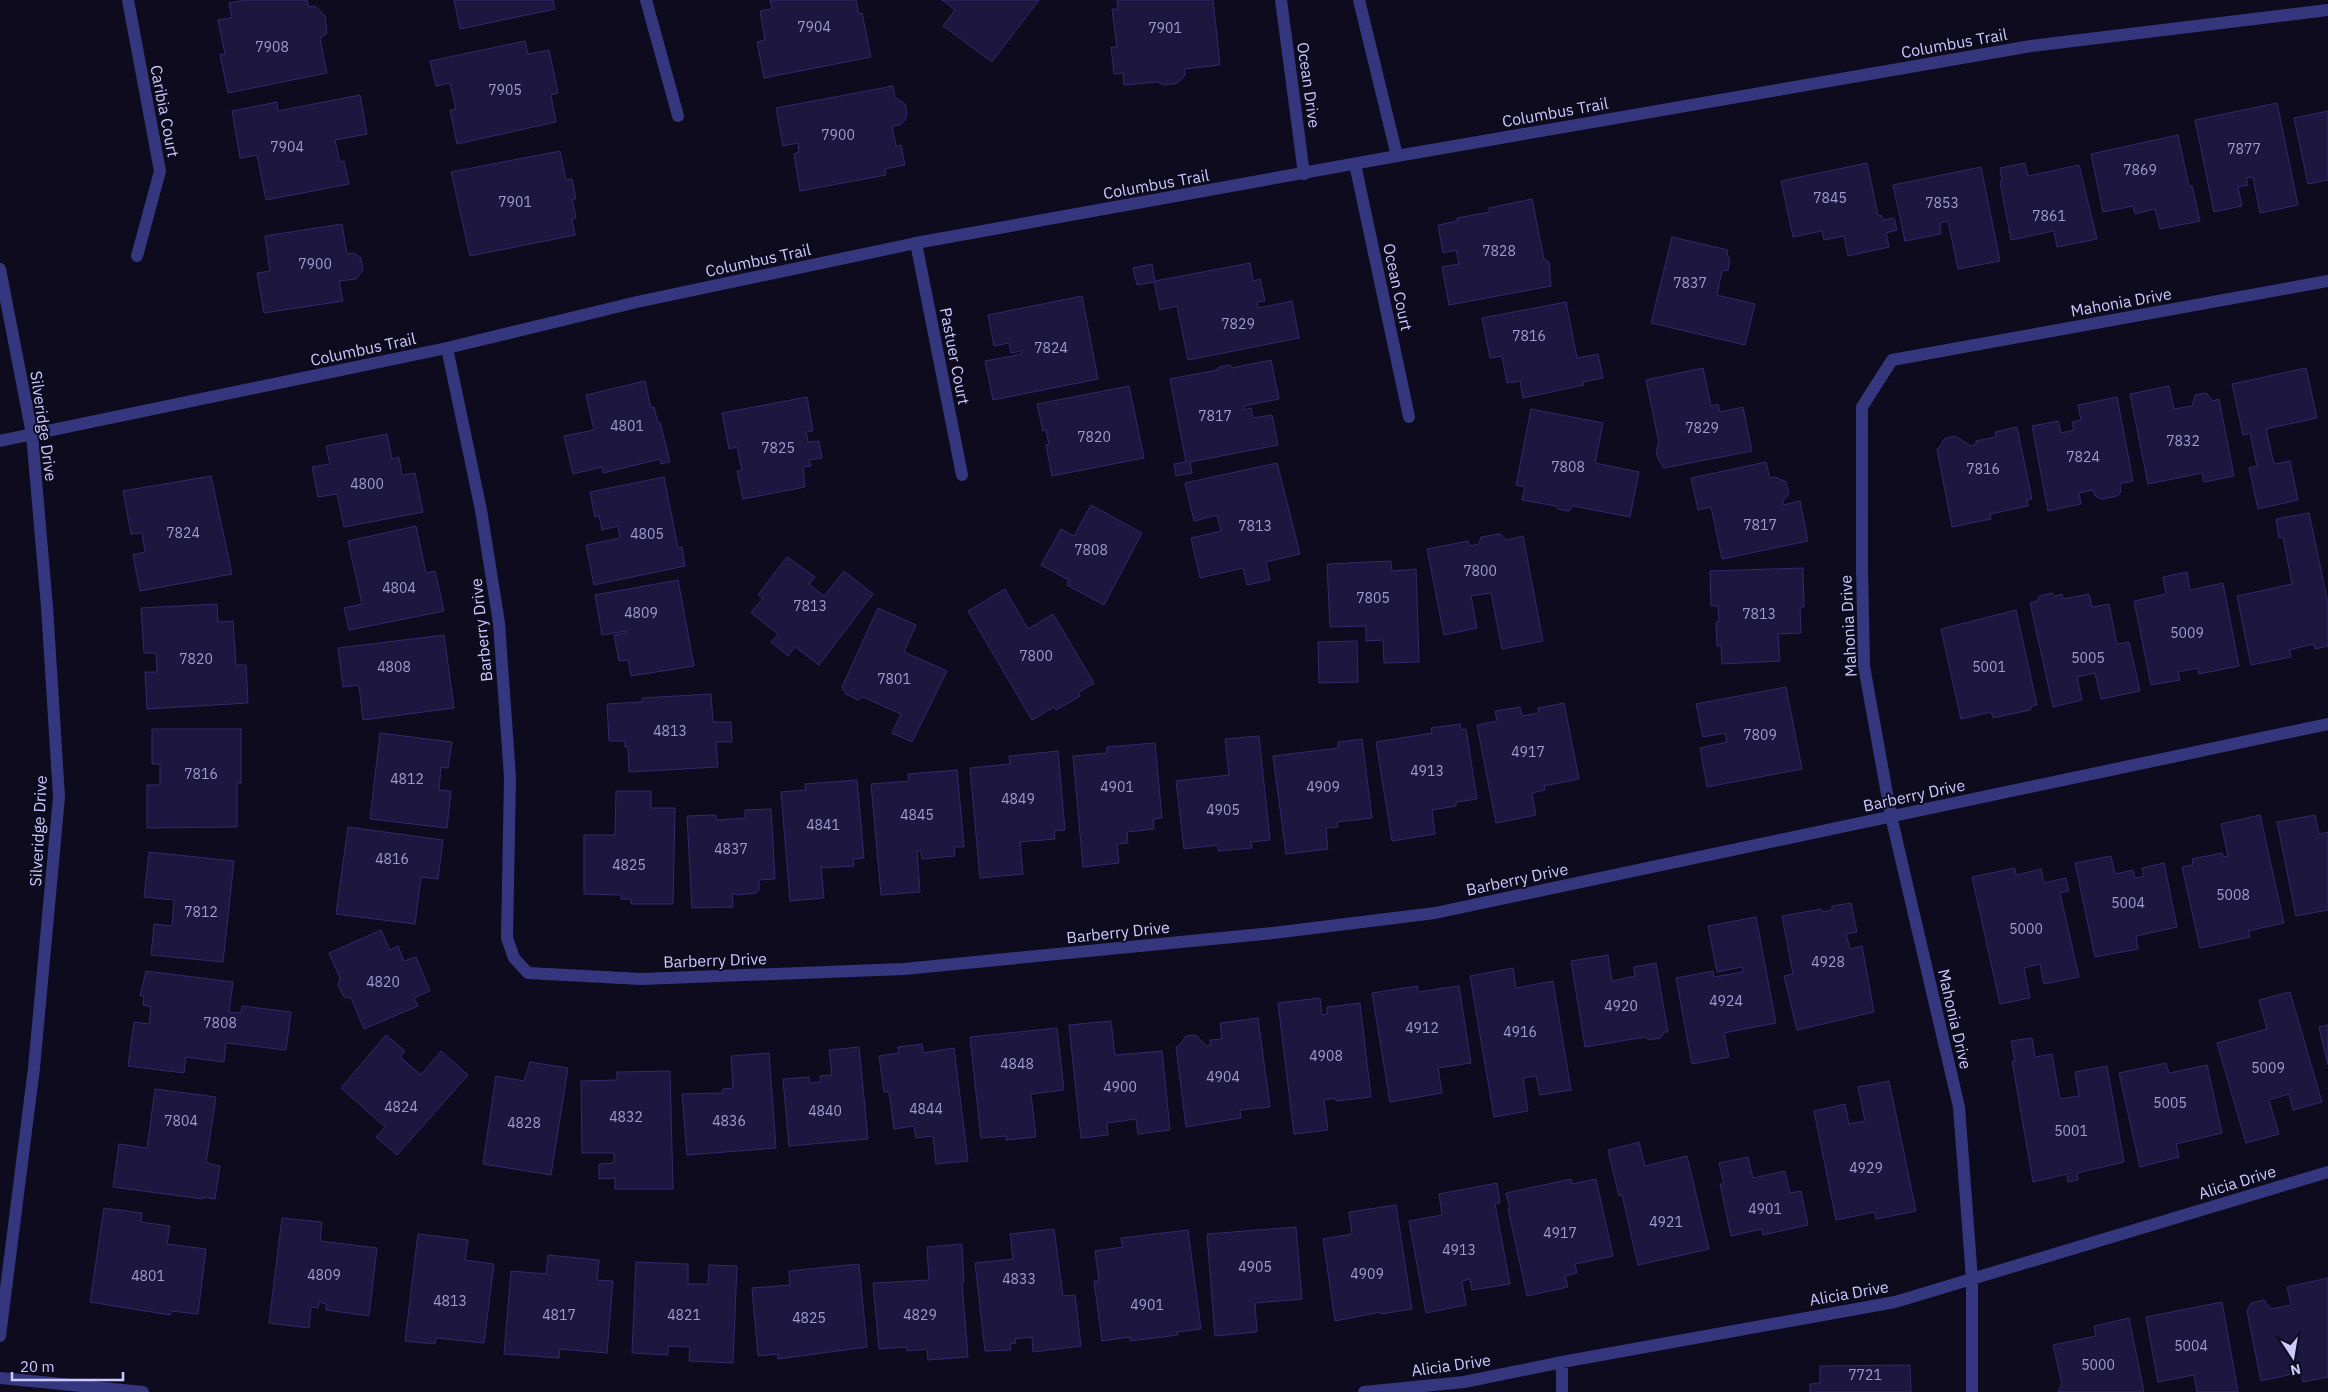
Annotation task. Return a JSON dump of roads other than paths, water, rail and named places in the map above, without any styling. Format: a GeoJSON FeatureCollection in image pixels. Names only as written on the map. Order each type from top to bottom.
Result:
{"type":"FeatureCollection","features":[{"type":"Feature","properties":{"kind":"street","name":"Caribia Court"},"geometry":{"type":"LineString","coordinates":[[128,0],[160,171],[137,256]]}},
{"type":"Feature","properties":{"kind":"street"},"geometry":{"type":"LineString","coordinates":[[646,0],[678,116]]}},
{"type":"Feature","properties":{"kind":"street","name":"Ocean Drive"},"geometry":{"type":"LineString","coordinates":[[1281,0],[1304,174]]}},
{"type":"Feature","properties":{"kind":"street"},"geometry":{"type":"LineString","coordinates":[[1359,0],[1397,156]]}},
{"type":"Feature","properties":{"kind":"street","name":"Columbus Trail"},"geometry":{"type":"LineString","coordinates":[[0,441],[447,348],[637,302],[916,243],[1397,156],[2031,46],[2328,10]]}},
{"type":"Feature","properties":{"kind":"street","name":"Ocean Court"},"geometry":{"type":"LineString","coordinates":[[1355,164],[1409,418]]}},
{"type":"Feature","properties":{"kind":"street","name":"Pastuer Court"},"geometry":{"type":"LineString","coordinates":[[916,243],[962,475]]}},
{"type":"Feature","properties":{"kind":"street","name":"Silveridge Drive"},"geometry":{"type":"LineString","coordinates":[[0,269],[32,434],[47,607],[59,797],[34,1068],[0,1336]]}},
{"type":"Feature","properties":{"kind":"street","name":"Mahonia Drive"},"geometry":{"type":"LineString","coordinates":[[1972,1392],[1972,1279],[1959,1106],[1892,816],[1864,666],[1862,407],[1892,360],[2328,281]]}},
{"type":"Feature","properties":{"kind":"street","name":"Barberry Drive"},"geometry":{"type":"LineString","coordinates":[[447,348],[481,510],[499,623],[510,777],[507,938],[514,958],[528,973],[641,979],[904,969],[1273,934],[1434,913],[2328,724]]}},
{"type":"Feature","properties":{"kind":"street","name":"Alicia Drive"},"geometry":{"type":"LineString","coordinates":[[1364,1392],[1464,1382],[1562,1362],[1895,1302],[2328,1172]]}},
{"type":"Feature","properties":{"kind":"street"},"geometry":{"type":"LineString","coordinates":[[1562,1362],[1562,1392]]}},
{"type":"Feature","properties":{"kind":"street"},"geometry":{"type":"LineString","coordinates":[[0,1378],[143,1392]]}}]}
